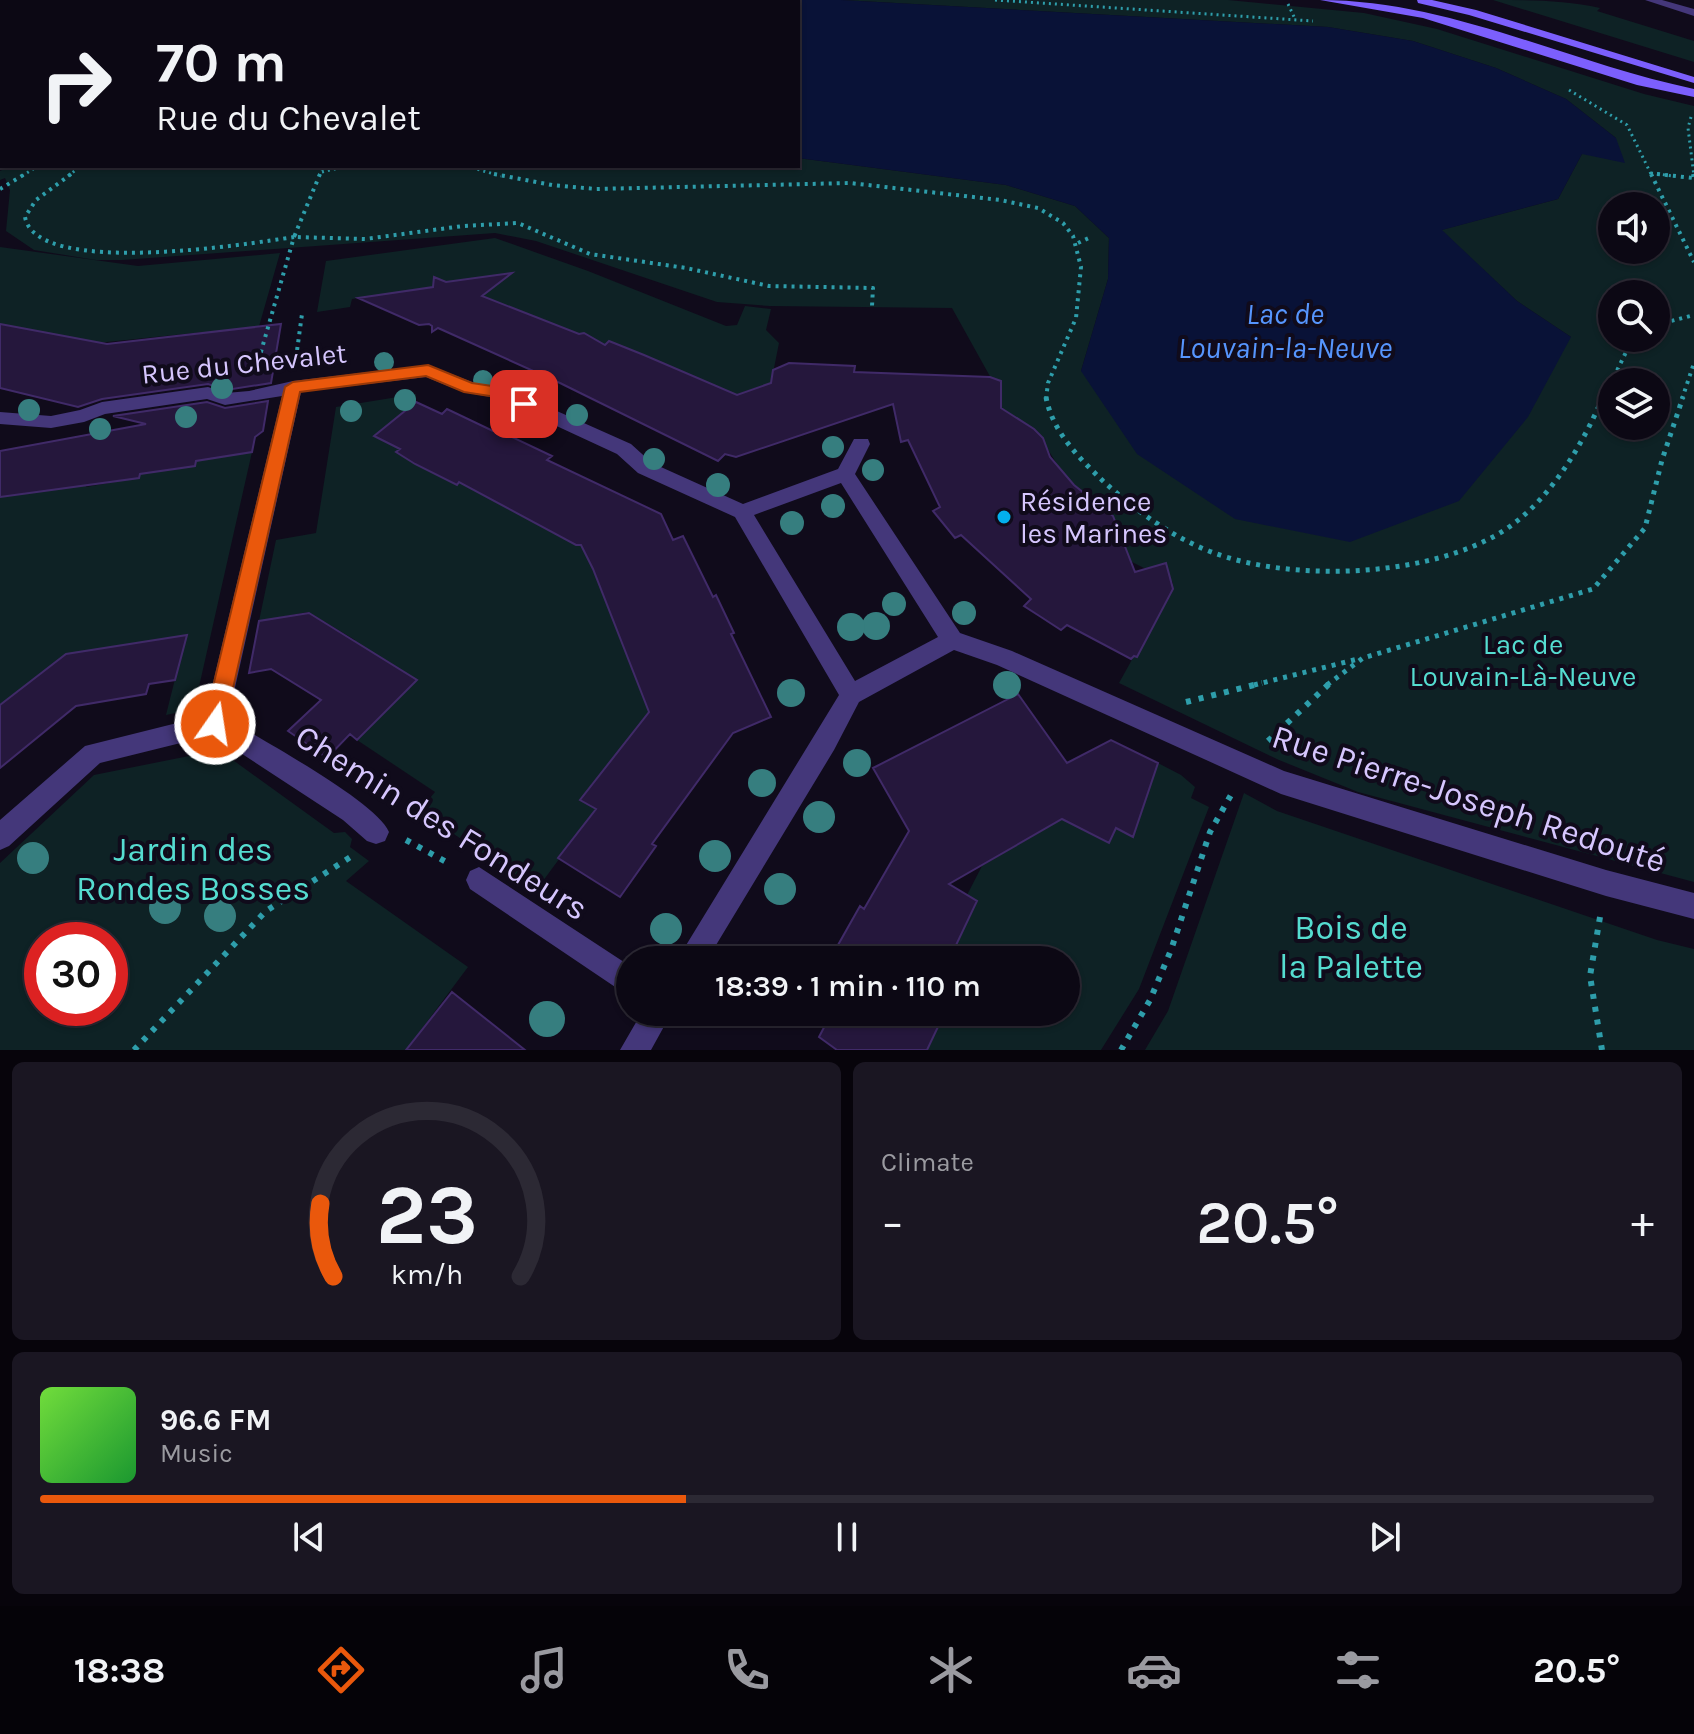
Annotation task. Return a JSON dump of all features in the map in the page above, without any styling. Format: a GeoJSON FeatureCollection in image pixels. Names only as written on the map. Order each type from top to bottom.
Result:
{"type":"FeatureCollection","features":[{"type":"Feature","properties":{"kind":"main road"},"geometry":{"type":"LineString","coordinates":[[1325,0],[1425,15],[1641,82],[1694,93]]}},
{"type":"Feature","properties":{"kind":"main road"},"geometry":{"type":"LineString","coordinates":[[1419,0],[1472,12],[1694,81]]}},
{"type":"Feature","properties":{"kind":"street"},"geometry":{"type":"LineString","coordinates":[[1650,0],[1694,13]]}},
{"type":"Feature","properties":{"kind":"street","name":"Rue du Chevalet"},"geometry":{"type":"LineString","coordinates":[[0,418],[51,422],[84,416],[102,408],[208,393],[225,399],[249,397],[293,387],[428,371],[469,388],[499,392],[624,449],[645,468],[742,512]]}},
{"type":"Feature","properties":{"kind":"street"},"geometry":{"type":"LineString","coordinates":[[0,837],[93,754],[215,724],[293,387]]}},
{"type":"Feature","properties":{"kind":"street"},"geometry":{"type":"LineString","coordinates":[[851,695],[742,512],[845,474],[861,444]]}},
{"type":"Feature","properties":{"kind":"street"},"geometry":{"type":"LineString","coordinates":[[700,946],[826,742],[851,695],[952,640],[845,474]]}},
{"type":"Feature","properties":{"kind":"street","name":"Rue Pierre-Joseph Redouté"},"geometry":{"type":"LineString","coordinates":[[952,640],[1004,658],[1281,782],[1606,883],[1694,906]]}},
{"type":"Feature","properties":{"kind":"street","name":"Chemin des Fondeurs"},"geometry":{"type":"LineString","coordinates":[[215,724],[352,811],[376,832]]}},
{"type":"Feature","properties":{"kind":"street","name":"Chemin des Fondeurs"},"geometry":{"type":"LineString","coordinates":[[479,880],[616,973]]}},
{"type":"Feature","properties":{"kind":"street"},"geometry":{"type":"LineString","coordinates":[[635,1050],[650,1026]]}},
{"type":"Feature","properties":{"kind":"path"},"geometry":{"type":"LineString","coordinates":[[995,0],[1319,21]]}},
{"type":"Feature","properties":{"kind":"path"},"geometry":{"type":"LineString","coordinates":[[1288,4],[1295,19]]}},
{"type":"Feature","properties":{"kind":"path"},"geometry":{"type":"LineString","coordinates":[[1563,87],[1627,125],[1694,262]]}},
{"type":"Feature","properties":{"kind":"path"},"geometry":{"type":"LineString","coordinates":[[1650,172],[1694,179],[1691,116]]}},
{"type":"Feature","properties":{"kind":"path"},"geometry":{"type":"LineString","coordinates":[[0,189],[35,168]]}},
{"type":"Feature","properties":{"kind":"path"},"geometry":{"type":"LineString","coordinates":[[78,168],[36,200],[25,217],[28,229],[38,238],[96,251],[146,253],[294,237],[365,239],[463,226],[518,223],[590,254],[686,268],[769,286],[873,288],[872,306]]}},
{"type":"Feature","properties":{"kind":"path"},"geometry":{"type":"LineString","coordinates":[[249,397],[294,237],[322,168]]}},
{"type":"Feature","properties":{"kind":"path"},"geometry":{"type":"LineString","coordinates":[[321,172],[338,168]]}},
{"type":"Feature","properties":{"kind":"path"},"geometry":{"type":"LineString","coordinates":[[472,168],[504,179],[604,191],[819,182],[949,194],[1048,212],[1062,223],[1078,243],[1083,286],[1072,332],[1045,393],[1051,418],[1084,462],[1120,495],[1172,532],[1217,554],[1269,564],[1327,570],[1425,562],[1466,551],[1497,536],[1546,492],[1565,468],[1626,352]]}},
{"type":"Feature","properties":{"kind":"path"},"geometry":{"type":"LineString","coordinates":[[1078,243],[1091,237]]}},
{"type":"Feature","properties":{"kind":"path"},"geometry":{"type":"LineString","coordinates":[[293,387],[302,314]]}},
{"type":"Feature","properties":{"kind":"path"},"geometry":{"type":"LineString","coordinates":[[1670,321],[1694,315]]}},
{"type":"Feature","properties":{"kind":"path"},"geometry":{"type":"LineString","coordinates":[[1134,715],[1363,658],[1593,589],[1645,528],[1662,460],[1694,363]]}},
{"type":"Feature","properties":{"kind":"path"},"geometry":{"type":"LineString","coordinates":[[1121,1050],[1150,1000],[1171,950],[1210,832],[1248,766],[1318,692],[1363,658]]}},
{"type":"Feature","properties":{"kind":"path"},"geometry":{"type":"LineString","coordinates":[[134,1050],[266,911],[356,853],[376,832]]}},
{"type":"Feature","properties":{"kind":"path","name":"Chemin des Fondeurs"},"geometry":{"type":"LineString","coordinates":[[376,832],[410,841],[479,880]]}},
{"type":"Feature","properties":{"kind":"path"},"geometry":{"type":"LineString","coordinates":[[1602,1050],[1590,976],[1606,883]]}},
{"type":"Feature","properties":{"kind":"green space","name":"Lac de Louvain-Là-Neuve"},"geometry":{"type":"Polygon","coordinates":[[[841,0],[1228,0],[1364,13],[1437,29],[1644,94],[1694,106],[1694,882],[1358,792],[1279,760],[1119,683],[1134,656],[1137,657],[1173,583],[1162,567],[1144,568],[1118,555],[1113,516],[1073,484],[1033,430],[1012,418],[997,416],[997,393],[1001,387],[992,380],[952,308],[770,306],[717,302],[536,241],[495,233],[96,260],[34,250],[6,231],[10,190],[5,178],[0,180],[0,171],[7,168],[800,168],[800,158],[1006,185],[1075,206],[1109,238],[1108,279],[1081,371],[1571,337],[1517,301],[1441,230],[1558,199],[1582,154],[1616,138],[1566,99],[1496,68],[1413,41],[1328,27],[841,0]]]}},
{"type":"Feature","properties":{"kind":"green space"},"geometry":{"type":"Polygon","coordinates":[[[1493,0],[1560,2],[1600,8],[1597,11],[1694,41],[1694,62],[1493,0]]]}},
{"type":"Feature","properties":{"kind":"green space"},"geometry":{"type":"Polygon","coordinates":[[[495,238],[726,326],[737,325],[745,306],[771,309],[766,330],[779,343],[771,383],[719,400],[679,370],[609,341],[604,345],[505,306],[454,281],[434,283],[433,288],[352,299],[350,307],[317,312],[326,261],[495,238]]]}},
{"type":"Feature","properties":{"kind":"green space"},"geometry":{"type":"Polygon","coordinates":[[[0,247],[138,266],[280,253],[256,337],[204,332],[68,346],[0,324],[0,247]]]}},
{"type":"Feature","properties":{"kind":"green space"},"geometry":{"type":"Polygon","coordinates":[[[416,394],[416,402],[375,436],[400,449],[397,453],[462,479],[484,495],[539,521],[536,524],[581,545],[666,690],[581,799],[596,809],[537,889],[419,811],[435,792],[357,740],[416,680],[308,612],[259,621],[276,540],[316,533],[336,407],[416,394]]]}},
{"type":"Feature","properties":{"kind":"green space"},"geometry":{"type":"Polygon","coordinates":[[[252,452],[194,709],[166,715],[175,679],[0,705],[0,497],[87,481],[86,487],[138,478],[140,474],[194,466],[196,461],[252,452]]]}},
{"type":"Feature","properties":{"kind":"green space","name":"Jardin des Rondes Bosses"},"geometry":{"type":"Polygon","coordinates":[[[219,750],[334,833],[345,832],[352,839],[350,847],[369,861],[346,881],[468,967],[406,1050],[0,1050],[0,863],[94,775],[219,750]]]}},
{"type":"Feature","properties":{"kind":"green space"},"geometry":{"type":"Polygon","coordinates":[[[1158,763],[1181,775],[1195,787],[1191,798],[1209,807],[1139,989],[1101,1050],[927,1050],[938,1026],[1080,1026],[1080,946],[956,946],[977,902],[967,895],[982,866],[1062,819],[1109,843],[1116,828],[1133,836],[1158,763]]]}},
{"type":"Feature","properties":{"kind":"green space","name":"Bois de la Palette"},"geometry":{"type":"Polygon","coordinates":[[[1244,793],[1277,811],[1657,940],[1694,949],[1694,1050],[1145,1050],[1168,1011],[1244,793]]]}},
{"type":"Feature","properties":{"kind":"water","name":"Lac de Louvain-la-Neuve"},"geometry":{"type":"Polygon","coordinates":[[[800,0],[1328,27],[1413,41],[1496,68],[1566,99],[1616,138],[1625,163],[1582,154],[1558,199],[1442,230],[1517,301],[1571,337],[1528,417],[1459,501],[1350,542],[1235,519],[1137,454],[1081,371],[1108,279],[1109,238],[1075,206],[1006,185],[800,158],[800,0]]]}},
{"type":"Feature","properties":{"kind":"building"},"geometry":{"type":"Polygon","coordinates":[[[512,273],[482,296],[579,334],[584,333],[605,345],[609,341],[737,395],[771,383],[773,370],[789,363],[855,366],[854,372],[990,377],[1001,381],[1001,408],[1034,429],[1043,438],[1050,457],[1074,485],[1113,516],[1135,572],[1166,563],[1173,589],[1137,657],[1131,659],[1067,625],[1061,630],[1024,606],[1031,599],[961,535],[955,538],[933,511],[940,507],[908,440],[901,442],[893,404],[736,457],[725,454],[718,461],[560,383],[438,328],[432,332],[429,324],[419,325],[358,298],[433,287],[434,277],[446,282],[512,273]]]}},
{"type":"Feature","properties":{"kind":"building"},"geometry":{"type":"Polygon","coordinates":[[[0,324],[107,344],[281,324],[271,383],[226,390],[208,384],[102,399],[78,407],[0,388],[0,324]]]}},
{"type":"Feature","properties":{"kind":"building"},"geometry":{"type":"Polygon","coordinates":[[[268,401],[263,431],[255,437],[252,452],[196,461],[195,466],[140,474],[139,478],[0,497],[0,451],[146,424],[113,416],[207,402],[225,408],[268,401]]]}},
{"type":"Feature","properties":{"kind":"building"},"geometry":{"type":"Polygon","coordinates":[[[416,402],[442,414],[447,409],[493,431],[495,429],[552,456],[547,460],[661,514],[673,540],[683,536],[713,597],[716,595],[771,717],[733,733],[652,844],[656,846],[620,897],[558,858],[596,809],[580,800],[649,712],[593,569],[581,545],[459,482],[457,485],[415,464],[396,452],[400,449],[374,436],[416,402]]]}},
{"type":"Feature","properties":{"kind":"building"},"geometry":{"type":"Polygon","coordinates":[[[309,613],[417,680],[357,740],[350,734],[327,758],[288,731],[321,700],[271,669],[249,673],[259,621],[309,613]]]}},
{"type":"Feature","properties":{"kind":"building"},"geometry":{"type":"Polygon","coordinates":[[[187,635],[175,680],[149,684],[146,694],[76,706],[0,768],[0,705],[66,654],[187,635]]]}},
{"type":"Feature","properties":{"kind":"building"},"geometry":{"type":"Polygon","coordinates":[[[1018,694],[1067,763],[1111,740],[1158,763],[1133,837],[1116,828],[1109,843],[1062,819],[949,884],[977,901],[956,946],[839,946],[860,906],[864,909],[909,831],[873,768],[1018,694]]]}},
{"type":"Feature","properties":{"kind":"building"},"geometry":{"type":"Polygon","coordinates":[[[452,992],[525,1050],[406,1050],[452,992]]]}},
{"type":"Feature","properties":{"kind":"building"},"geometry":{"type":"Polygon","coordinates":[[[825,1026],[938,1026],[927,1050],[837,1050],[819,1037],[825,1026]]]}},
{"type":"Feature","properties":{"kind":"place","name":"Résidence les Marines"},"geometry":{"type":"Point","coordinates":[1004,517]}},
{"type":"Feature","properties":{"kind":"route"},"geometry":{"type":"LineString","coordinates":[[215,724],[293,387],[428,371],[469,388],[499,392],[524,404]]}}]}
